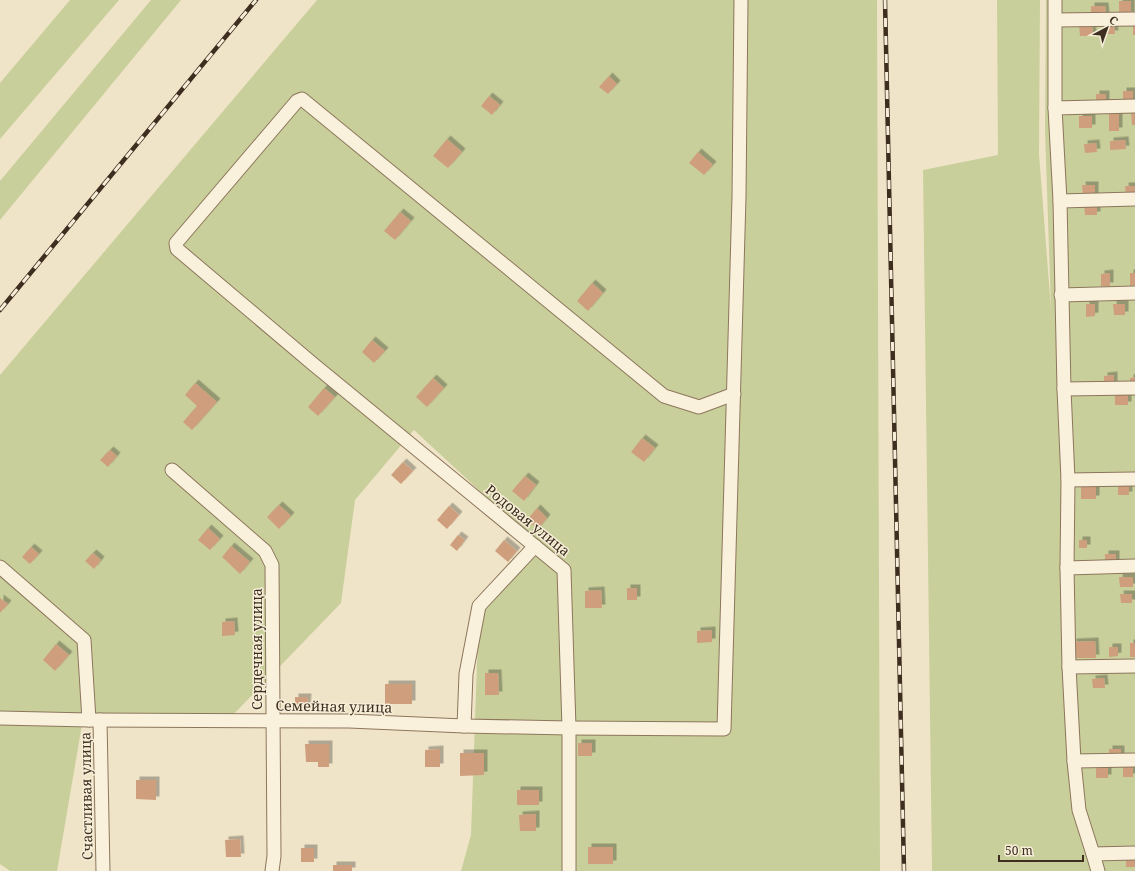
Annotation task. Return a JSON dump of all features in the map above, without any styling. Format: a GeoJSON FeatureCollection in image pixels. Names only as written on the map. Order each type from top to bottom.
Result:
{"type":"FeatureCollection","features":[{"type":"Feature","properties":{"kind":"street"},"geometry":{"type":"LineString","coordinates":[[734,394],[739,197],[741,0]]}},
{"type":"Feature","properties":{"kind":"street"},"geometry":{"type":"LineString","coordinates":[[1055,0],[1055,108],[1060,201],[1061,295],[1068,480],[1067,568],[1069,667],[1074,761],[1079,810],[1098,871]]}},
{"type":"Feature","properties":{"kind":"street"},"geometry":{"type":"LineString","coordinates":[[1056,20],[1135,19]]}},
{"type":"Feature","properties":{"kind":"street","name":"Родовая улица"},"geometry":{"type":"LineString","coordinates":[[569,871],[569,728],[564,570],[177,249],[176,243],[297,101],[302,99],[664,396],[699,407],[734,394]]}},
{"type":"Feature","properties":{"kind":"street"},"geometry":{"type":"LineString","coordinates":[[1055,108],[1135,106]]}},
{"type":"Feature","properties":{"kind":"street"},"geometry":{"type":"LineString","coordinates":[[1060,201],[1135,199]]}},
{"type":"Feature","properties":{"kind":"street"},"geometry":{"type":"LineString","coordinates":[[1061,295],[1135,294]]}},
{"type":"Feature","properties":{"kind":"street"},"geometry":{"type":"LineString","coordinates":[[1064,389],[1135,388]]}},
{"type":"Feature","properties":{"kind":"street","name":"Семейная улица"},"geometry":{"type":"LineString","coordinates":[[0,718],[349,721],[464,726],[724,729],[734,394]]}},
{"type":"Feature","properties":{"kind":"street","name":"Сердечная улица"},"geometry":{"type":"LineString","coordinates":[[172,470],[265,551],[272,565],[274,856],[272,871]]}},
{"type":"Feature","properties":{"kind":"street"},"geometry":{"type":"LineString","coordinates":[[1068,480],[1135,479]]}},
{"type":"Feature","properties":{"kind":"street"},"geometry":{"type":"LineString","coordinates":[[464,726],[466,674],[479,606],[535,546]]}},
{"type":"Feature","properties":{"kind":"street"},"geometry":{"type":"LineString","coordinates":[[1067,568],[1135,566]]}},
{"type":"Feature","properties":{"kind":"street","name":"Счастливая улица"},"geometry":{"type":"LineString","coordinates":[[0,567],[84,640],[95,720],[103,871]]}},
{"type":"Feature","properties":{"kind":"street"},"geometry":{"type":"LineString","coordinates":[[1069,667],[1135,666]]}},
{"type":"Feature","properties":{"kind":"street"},"geometry":{"type":"LineString","coordinates":[[1074,761],[1135,760]]}},
{"type":"Feature","properties":{"kind":"street"},"geometry":{"type":"LineString","coordinates":[[1093,854],[1135,853]]}},
{"type":"Feature","properties":{"kind":"green space"},"geometry":{"type":"Polygon","coordinates":[[[70,0],[119,0],[0,139],[0,83],[70,0]]]}},
{"type":"Feature","properties":{"kind":"green space"},"geometry":{"type":"Polygon","coordinates":[[[151,0],[181,0],[0,220],[0,181],[151,0]]]}},
{"type":"Feature","properties":{"kind":"green space"},"geometry":{"type":"Polygon","coordinates":[[[317,0],[877,0],[880,871],[461,871],[471,835],[479,606],[537,544],[414,430],[355,500],[341,603],[231,717],[84,713],[57,871],[10,871],[0,864],[0,375],[317,0]]]}},
{"type":"Feature","properties":{"kind":"green space"},"geometry":{"type":"Polygon","coordinates":[[[997,0],[1040,0],[1039,154],[1051,309],[1045,130],[1046,0],[1135,0],[1135,871],[932,871],[923,170],[998,155],[997,0]]]}},
{"type":"Feature","properties":{"kind":"building"},"geometry":{"type":"Polygon","coordinates":[[[1119,1],[1131,1],[1131,15],[1119,15],[1119,1]]]}},
{"type":"Feature","properties":{"kind":"building"},"geometry":{"type":"Polygon","coordinates":[[[1091,6],[1105,6],[1106,16],[1091,17],[1091,6]]]}},
{"type":"Feature","properties":{"kind":"building"},"geometry":{"type":"Polygon","coordinates":[[[1133,22],[1135,22],[1135,35],[1133,35],[1133,22]]]}},
{"type":"Feature","properties":{"kind":"building"},"geometry":{"type":"Polygon","coordinates":[[[1079,24],[1092,24],[1093,36],[1080,36],[1079,24]]]}},
{"type":"Feature","properties":{"kind":"building"},"geometry":{"type":"Polygon","coordinates":[[[1106,24],[1114,24],[1115,34],[1107,34],[1106,24]]]}},
{"type":"Feature","properties":{"kind":"building"},"geometry":{"type":"Polygon","coordinates":[[[609,76],[617,84],[608,94],[599,87],[609,76]]]}},
{"type":"Feature","properties":{"kind":"building"},"geometry":{"type":"Polygon","coordinates":[[[1123,91],[1133,91],[1133,105],[1123,106],[1123,91]]]}},
{"type":"Feature","properties":{"kind":"building"},"geometry":{"type":"Polygon","coordinates":[[[1096,94],[1106,94],[1106,105],[1096,106],[1096,94]]]}},
{"type":"Feature","properties":{"kind":"building"},"geometry":{"type":"Polygon","coordinates":[[[489,96],[500,105],[492,115],[481,106],[489,96]]]}},
{"type":"Feature","properties":{"kind":"building"},"geometry":{"type":"Polygon","coordinates":[[[1131,112],[1135,112],[1135,125],[1132,125],[1131,112]]]}},
{"type":"Feature","properties":{"kind":"building"},"geometry":{"type":"Polygon","coordinates":[[[1109,114],[1119,114],[1119,131],[1109,131],[1109,114]]]}},
{"type":"Feature","properties":{"kind":"building"},"geometry":{"type":"Polygon","coordinates":[[[1079,116],[1092,116],[1092,128],[1079,128],[1079,116]]]}},
{"type":"Feature","properties":{"kind":"building"},"geometry":{"type":"Polygon","coordinates":[[[447,139],[462,152],[448,168],[433,156],[447,139]]]}},
{"type":"Feature","properties":{"kind":"building"},"geometry":{"type":"Polygon","coordinates":[[[1125,140],[1126,149],[1110,150],[1110,141],[1125,140]]]}},
{"type":"Feature","properties":{"kind":"building"},"geometry":{"type":"Polygon","coordinates":[[[1096,143],[1097,152],[1085,153],[1084,144],[1096,143]]]}},
{"type":"Feature","properties":{"kind":"building"},"geometry":{"type":"Polygon","coordinates":[[[698,152],[713,165],[704,175],[689,163],[698,152]]]}},
{"type":"Feature","properties":{"kind":"building"},"geometry":{"type":"Polygon","coordinates":[[[1082,185],[1095,185],[1095,197],[1083,197],[1082,185]]]}},
{"type":"Feature","properties":{"kind":"building"},"geometry":{"type":"Polygon","coordinates":[[[1125,186],[1135,186],[1135,196],[1126,196],[1125,186]]]}},
{"type":"Feature","properties":{"kind":"building"},"geometry":{"type":"Polygon","coordinates":[[[1084,205],[1097,205],[1097,215],[1085,215],[1084,205]]]}},
{"type":"Feature","properties":{"kind":"building"},"geometry":{"type":"Polygon","coordinates":[[[400,212],[411,221],[395,240],[384,231],[400,212]]]}},
{"type":"Feature","properties":{"kind":"building"},"geometry":{"type":"Polygon","coordinates":[[[1110,273],[1110,286],[1101,286],[1101,274],[1110,273]]]}},
{"type":"Feature","properties":{"kind":"building"},"geometry":{"type":"Polygon","coordinates":[[[1130,273],[1135,273],[1135,285],[1130,286],[1130,273]]]}},
{"type":"Feature","properties":{"kind":"building"},"geometry":{"type":"Polygon","coordinates":[[[592,283],[603,293],[588,311],[577,301],[592,283]]]}},
{"type":"Feature","properties":{"kind":"building"},"geometry":{"type":"Polygon","coordinates":[[[1086,304],[1095,304],[1095,316],[1086,317],[1086,304]]]}},
{"type":"Feature","properties":{"kind":"building"},"geometry":{"type":"Polygon","coordinates":[[[1113,304],[1125,304],[1125,315],[1114,315],[1113,304]]]}},
{"type":"Feature","properties":{"kind":"building"},"geometry":{"type":"Polygon","coordinates":[[[372,340],[385,351],[374,363],[362,352],[372,340]]]}},
{"type":"Feature","properties":{"kind":"building"},"geometry":{"type":"Polygon","coordinates":[[[1114,375],[1114,387],[1104,388],[1104,376],[1114,375]]]}},
{"type":"Feature","properties":{"kind":"building"},"geometry":{"type":"Polygon","coordinates":[[[1135,377],[1135,386],[1130,386],[1130,378],[1135,377]]]}},
{"type":"Feature","properties":{"kind":"building"},"geometry":{"type":"Polygon","coordinates":[[[433,378],[444,388],[427,407],[416,397],[433,378]]]}},
{"type":"Feature","properties":{"kind":"building"},"geometry":{"type":"Polygon","coordinates":[[[195,383],[217,402],[192,430],[183,422],[197,406],[185,395],[195,383]]]}},
{"type":"Feature","properties":{"kind":"building"},"geometry":{"type":"Polygon","coordinates":[[[324,388],[335,397],[318,416],[308,407],[324,388]]]}},
{"type":"Feature","properties":{"kind":"building"},"geometry":{"type":"Polygon","coordinates":[[[1115,394],[1128,394],[1128,405],[1115,405],[1115,394]]]}},
{"type":"Feature","properties":{"kind":"building"},"geometry":{"type":"Polygon","coordinates":[[[642,438],[655,448],[644,462],[631,452],[642,438]]]}},
{"type":"Feature","properties":{"kind":"building"},"geometry":{"type":"Polygon","coordinates":[[[110,450],[117,456],[108,467],[100,460],[110,450]]]}},
{"type":"Feature","properties":{"kind":"building"},"geometry":{"type":"Polygon","coordinates":[[[403,462],[413,471],[401,484],[391,475],[403,462]]]}},
{"type":"Feature","properties":{"kind":"building"},"geometry":{"type":"Polygon","coordinates":[[[525,476],[536,485],[524,501],[512,491],[525,476]]]}},
{"type":"Feature","properties":{"kind":"building"},"geometry":{"type":"Polygon","coordinates":[[[1096,485],[1096,499],[1081,499],[1081,486],[1096,485]]]}},
{"type":"Feature","properties":{"kind":"building"},"geometry":{"type":"Polygon","coordinates":[[[1118,485],[1129,485],[1129,495],[1118,495],[1118,485]]]}},
{"type":"Feature","properties":{"kind":"building"},"geometry":{"type":"Polygon","coordinates":[[[279,505],[291,516],[279,529],[267,517],[279,505]]]}},
{"type":"Feature","properties":{"kind":"building"},"geometry":{"type":"Polygon","coordinates":[[[449,506],[459,515],[447,529],[437,520],[449,506]]]}},
{"type":"Feature","properties":{"kind":"building"},"geometry":{"type":"Polygon","coordinates":[[[537,508],[547,518],[538,529],[527,520],[537,508]]]}},
{"type":"Feature","properties":{"kind":"building"},"geometry":{"type":"Polygon","coordinates":[[[208,528],[220,539],[210,550],[198,540],[208,528]]]}},
{"type":"Feature","properties":{"kind":"building"},"geometry":{"type":"Polygon","coordinates":[[[458,535],[465,540],[457,551],[450,545],[458,535]]]}},
{"type":"Feature","properties":{"kind":"building"},"geometry":{"type":"Polygon","coordinates":[[[504,540],[517,551],[508,562],[495,551],[504,540]]]}},
{"type":"Feature","properties":{"kind":"building"},"geometry":{"type":"Polygon","coordinates":[[[1079,540],[1087,540],[1087,548],[1079,548],[1079,540]]]}},
{"type":"Feature","properties":{"kind":"building"},"geometry":{"type":"Polygon","coordinates":[[[231,546],[250,562],[240,574],[222,557],[231,546]]]}},
{"type":"Feature","properties":{"kind":"building"},"geometry":{"type":"Polygon","coordinates":[[[31,547],[39,554],[30,564],[22,557],[31,547]]]}},
{"type":"Feature","properties":{"kind":"building"},"geometry":{"type":"Polygon","coordinates":[[[93,553],[101,560],[94,569],[85,561],[93,553]]]}},
{"type":"Feature","properties":{"kind":"building"},"geometry":{"type":"Polygon","coordinates":[[[1105,554],[1116,554],[1116,568],[1105,568],[1105,554]]]}},
{"type":"Feature","properties":{"kind":"building"},"geometry":{"type":"Polygon","coordinates":[[[1119,577],[1133,577],[1133,587],[1120,587],[1119,577]]]}},
{"type":"Feature","properties":{"kind":"building"},"geometry":{"type":"Polygon","coordinates":[[[627,588],[637,588],[637,600],[627,600],[627,588]]]}},
{"type":"Feature","properties":{"kind":"building"},"geometry":{"type":"Polygon","coordinates":[[[601,590],[602,608],[585,608],[585,591],[601,590]]]}},
{"type":"Feature","properties":{"kind":"building"},"geometry":{"type":"Polygon","coordinates":[[[1120,594],[1132,594],[1132,603],[1121,603],[1120,594]]]}},
{"type":"Feature","properties":{"kind":"building"},"geometry":{"type":"Polygon","coordinates":[[[0,598],[8,604],[0,613],[0,598]]]}},
{"type":"Feature","properties":{"kind":"building"},"geometry":{"type":"Polygon","coordinates":[[[234,621],[235,635],[222,636],[222,622],[234,621]]]}},
{"type":"Feature","properties":{"kind":"building"},"geometry":{"type":"Polygon","coordinates":[[[712,630],[712,642],[697,643],[697,631],[712,630]]]}},
{"type":"Feature","properties":{"kind":"building"},"geometry":{"type":"Polygon","coordinates":[[[1095,641],[1096,658],[1073,658],[1073,642],[1095,641]]]}},
{"type":"Feature","properties":{"kind":"building"},"geometry":{"type":"Polygon","coordinates":[[[1130,643],[1135,643],[1135,657],[1130,657],[1130,643]]]}},
{"type":"Feature","properties":{"kind":"building"},"geometry":{"type":"Polygon","coordinates":[[[56,644],[69,655],[55,671],[43,660],[56,644]]]}},
{"type":"Feature","properties":{"kind":"building"},"geometry":{"type":"Polygon","coordinates":[[[1109,647],[1118,647],[1118,656],[1109,657],[1109,647]]]}},
{"type":"Feature","properties":{"kind":"building"},"geometry":{"type":"Polygon","coordinates":[[[485,673],[498,673],[499,695],[485,695],[485,673]]]}},
{"type":"Feature","properties":{"kind":"building"},"geometry":{"type":"Polygon","coordinates":[[[1104,678],[1105,688],[1093,688],[1092,679],[1104,678]]]}},
{"type":"Feature","properties":{"kind":"building"},"geometry":{"type":"Polygon","coordinates":[[[385,684],[412,684],[412,704],[385,704],[385,684]]]}},
{"type":"Feature","properties":{"kind":"building"},"geometry":{"type":"Polygon","coordinates":[[[295,697],[308,697],[307,708],[295,707],[295,697]]]}},
{"type":"Feature","properties":{"kind":"building"},"geometry":{"type":"Polygon","coordinates":[[[578,743],[592,743],[592,756],[578,756],[578,743]]]}},
{"type":"Feature","properties":{"kind":"building"},"geometry":{"type":"Polygon","coordinates":[[[305,744],[329,744],[329,767],[318,767],[318,762],[306,762],[305,744]]]}},
{"type":"Feature","properties":{"kind":"building"},"geometry":{"type":"Polygon","coordinates":[[[440,749],[440,767],[425,767],[425,750],[440,749]]]}},
{"type":"Feature","properties":{"kind":"building"},"geometry":{"type":"Polygon","coordinates":[[[1109,749],[1121,749],[1121,759],[1109,759],[1109,749]]]}},
{"type":"Feature","properties":{"kind":"building"},"geometry":{"type":"Polygon","coordinates":[[[460,753],[484,753],[484,775],[460,776],[460,753]]]}},
{"type":"Feature","properties":{"kind":"building"},"geometry":{"type":"Polygon","coordinates":[[[1096,766],[1108,766],[1108,778],[1096,778],[1096,766]]]}},
{"type":"Feature","properties":{"kind":"building"},"geometry":{"type":"Polygon","coordinates":[[[1123,766],[1133,766],[1133,777],[1123,777],[1123,766]]]}},
{"type":"Feature","properties":{"kind":"building"},"geometry":{"type":"Polygon","coordinates":[[[136,780],[156,780],[156,800],[136,799],[136,780]]]}},
{"type":"Feature","properties":{"kind":"building"},"geometry":{"type":"Polygon","coordinates":[[[517,790],[539,790],[539,805],[517,805],[517,790]]]}},
{"type":"Feature","properties":{"kind":"building"},"geometry":{"type":"Polygon","coordinates":[[[536,814],[536,831],[520,831],[519,815],[536,814]]]}},
{"type":"Feature","properties":{"kind":"building"},"geometry":{"type":"Polygon","coordinates":[[[240,839],[241,857],[226,857],[225,840],[240,839]]]}},
{"type":"Feature","properties":{"kind":"building"},"geometry":{"type":"Polygon","coordinates":[[[588,847],[613,847],[613,864],[588,864],[588,847]]]}},
{"type":"Feature","properties":{"kind":"building"},"geometry":{"type":"Polygon","coordinates":[[[301,848],[314,848],[314,862],[301,862],[301,848]]]}},
{"type":"Feature","properties":{"kind":"building"},"geometry":{"type":"Polygon","coordinates":[[[1126,856],[1135,856],[1135,867],[1126,867],[1126,856]]]}},
{"type":"Feature","properties":{"kind":"building"},"geometry":{"type":"Polygon","coordinates":[[[333,865],[352,865],[352,871],[333,871],[333,865]]]}},
{"type":"Feature","properties":{"kind":"railway"},"geometry":{"type":"LineString","coordinates":[[0,310],[256,0]]}},
{"type":"Feature","properties":{"kind":"railway"},"geometry":{"type":"LineString","coordinates":[[885,0],[904,871]]}}]}
